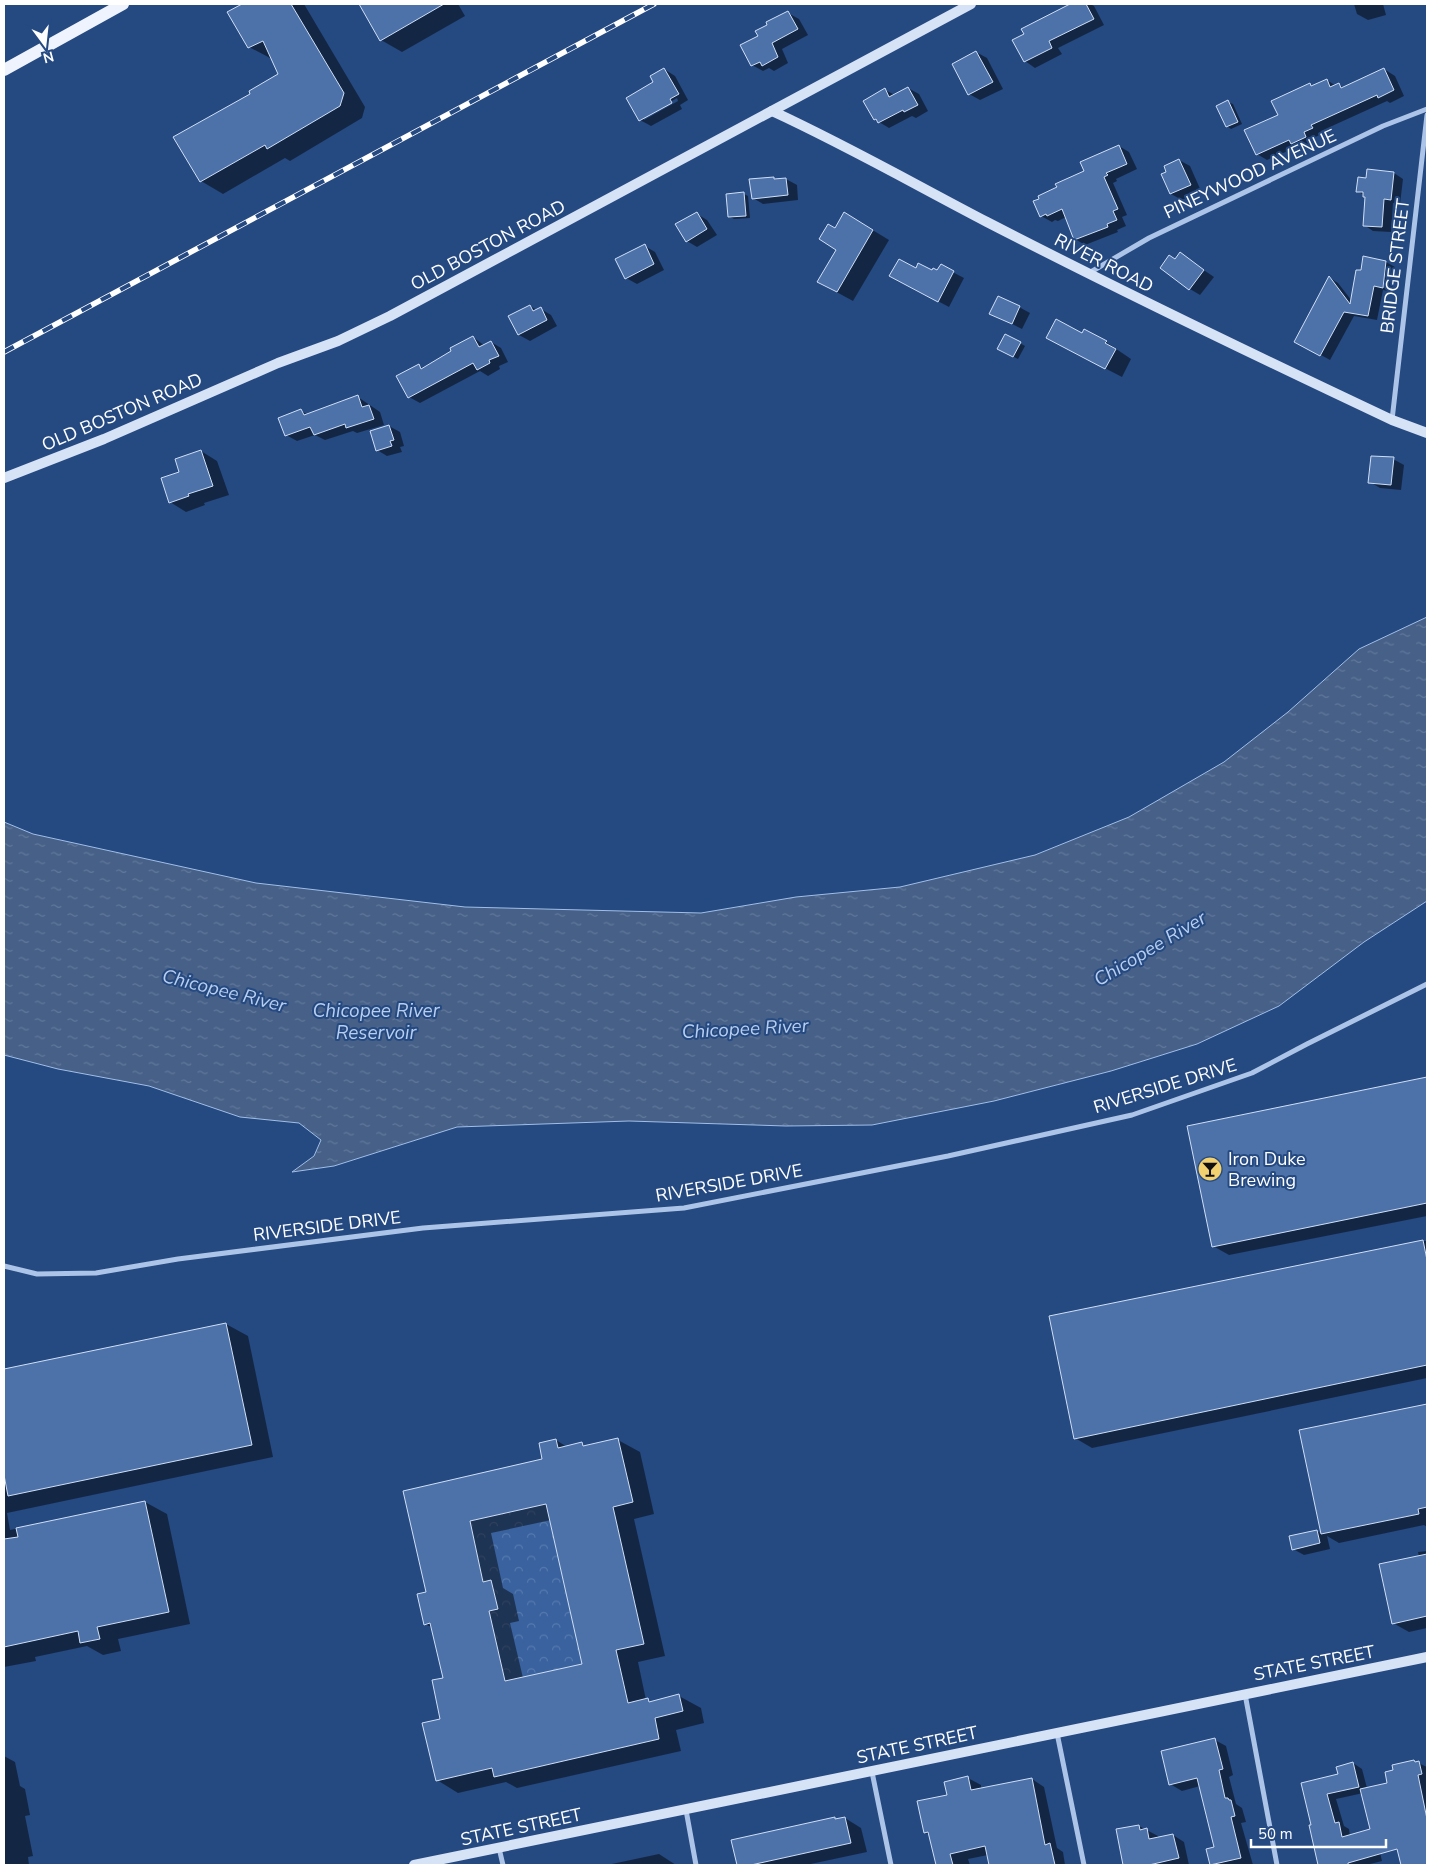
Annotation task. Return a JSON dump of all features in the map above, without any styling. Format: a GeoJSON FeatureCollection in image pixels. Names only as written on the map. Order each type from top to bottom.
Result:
{"type":"FeatureCollection","features":[{"type":"Feature","properties":{"kind":"main road"},"geometry":{"type":"LineString","coordinates":[[4,70],[123,4]]}},
{"type":"Feature","properties":{"kind":"street","name":"OLD BOSTON ROAD"},"geometry":{"type":"LineString","coordinates":[[4,478],[104,439],[278,363],[338,341],[381,320],[971,4]]}},
{"type":"Feature","properties":{"kind":"street","name":"PINEYWOOD AVENUE"},"geometry":{"type":"LineString","coordinates":[[1089,273],[1158,233],[1383,126],[1427,109]]}},
{"type":"Feature","properties":{"kind":"street","name":"RIVER ROAD"},"geometry":{"type":"LineString","coordinates":[[772,111],[824,135],[987,222],[1177,318],[1392,420],[1427,433]]}},
{"type":"Feature","properties":{"kind":"street","name":"BRIDGE STREET"},"geometry":{"type":"LineString","coordinates":[[1392,420],[1427,115]]}},
{"type":"Feature","properties":{"kind":"street","name":"RIVERSIDE DRIVE"},"geometry":{"type":"LineString","coordinates":[[4,1266],[38,1274],[96,1273],[178,1260],[423,1228],[684,1208],[948,1156],[1132,1115],[1252,1073],[1427,984]]}},
{"type":"Feature","properties":{"kind":"street","name":"STATE STREET"},"geometry":{"type":"LineString","coordinates":[[414,1865],[1427,1657]]}},
{"type":"Feature","properties":{"kind":"street"},"geometry":{"type":"LineString","coordinates":[[1245,1693],[1277,1865]]}},
{"type":"Feature","properties":{"kind":"street"},"geometry":{"type":"LineString","coordinates":[[1057,1732],[1084,1865]]}},
{"type":"Feature","properties":{"kind":"street"},"geometry":{"type":"LineString","coordinates":[[872,1772],[891,1865]]}},
{"type":"Feature","properties":{"kind":"street"},"geometry":{"type":"LineString","coordinates":[[686,1810],[696,1865]]}},
{"type":"Feature","properties":{"kind":"street"},"geometry":{"type":"LineString","coordinates":[[499,1847],[503,1865]]}},
{"type":"Feature","properties":{"kind":"green space"},"geometry":{"type":"Polygon","coordinates":[[[546,1504],[582,1664],[505,1681],[489,1611],[498,1608],[491,1580],[483,1582],[469,1521],[546,1504]]]}},
{"type":"Feature","properties":{"kind":"water","name":"Chicopee River Reservoir"},"geometry":{"type":"Polygon","coordinates":[[[1427,617],[1427,901],[1364,942],[1279,1006],[1197,1044],[1111,1071],[994,1101],[872,1125],[786,1126],[629,1121],[457,1127],[334,1166],[292,1172],[314,1156],[321,1140],[299,1123],[240,1117],[149,1086],[58,1069],[4,1055],[4,822],[33,834],[256,883],[465,907],[701,913],[796,897],[900,887],[1035,855],[1129,817],[1224,762],[1288,712],[1359,649],[1427,617]]]}},
{"type":"Feature","properties":{"kind":"building"},"geometry":{"type":"Polygon","coordinates":[[[242,4],[291,4],[344,93],[340,106],[267,149],[265,145],[200,182],[173,137],[250,94],[249,91],[278,74],[263,41],[248,48],[227,12],[242,4]]]}},
{"type":"Feature","properties":{"kind":"building"},"geometry":{"type":"Polygon","coordinates":[[[359,4],[444,4],[380,41],[359,4]]]}},
{"type":"Feature","properties":{"kind":"building"},"geometry":{"type":"Polygon","coordinates":[[[1070,4],[1086,4],[1094,19],[1049,41],[1052,48],[1024,62],[1012,40],[1024,34],[1021,29],[1070,4]]]}},
{"type":"Feature","properties":{"kind":"building"},"geometry":{"type":"Polygon","coordinates":[[[788,11],[798,29],[772,43],[778,57],[762,66],[760,62],[751,66],[740,45],[758,36],[755,31],[767,25],[766,22],[788,11]]]}},
{"type":"Feature","properties":{"kind":"building"},"geometry":{"type":"Polygon","coordinates":[[[976,51],[993,82],[968,95],[952,64],[976,51]]]}},
{"type":"Feature","properties":{"kind":"building"},"geometry":{"type":"Polygon","coordinates":[[[664,68],[679,94],[670,99],[672,103],[639,121],[626,98],[653,82],[650,76],[664,68]]]}},
{"type":"Feature","properties":{"kind":"building"},"geometry":{"type":"Polygon","coordinates":[[[1384,68],[1394,90],[1378,98],[1377,95],[1311,125],[1313,128],[1304,132],[1306,137],[1291,144],[1289,140],[1256,155],[1244,130],[1278,115],[1271,101],[1310,83],[1311,86],[1327,79],[1330,87],[1339,83],[1341,88],[1384,68]]]}},
{"type":"Feature","properties":{"kind":"building"},"geometry":{"type":"Polygon","coordinates":[[[908,87],[918,105],[904,112],[903,110],[878,123],[876,119],[874,120],[863,101],[885,88],[889,97],[908,87]]]}},
{"type":"Feature","properties":{"kind":"building"},"geometry":{"type":"Polygon","coordinates":[[[1228,100],[1238,122],[1226,127],[1216,106],[1228,100]]]}},
{"type":"Feature","properties":{"kind":"building"},"geometry":{"type":"Polygon","coordinates":[[[1119,145],[1127,164],[1106,173],[1108,175],[1104,177],[1118,209],[1113,211],[1117,220],[1107,224],[1108,227],[1074,240],[1062,209],[1040,217],[1033,201],[1039,199],[1038,196],[1057,187],[1055,184],[1084,171],[1080,162],[1119,145]]]}},
{"type":"Feature","properties":{"kind":"building"},"geometry":{"type":"Polygon","coordinates":[[[1179,159],[1191,185],[1170,194],[1161,174],[1166,172],[1164,166],[1179,159]]]}},
{"type":"Feature","properties":{"kind":"building"},"geometry":{"type":"Polygon","coordinates":[[[1367,169],[1394,172],[1391,200],[1384,199],[1382,227],[1363,226],[1365,197],[1363,197],[1363,192],[1356,192],[1358,177],[1366,178],[1367,169]]]}},
{"type":"Feature","properties":{"kind":"building"},"geometry":{"type":"Polygon","coordinates":[[[774,177],[774,179],[786,178],[788,195],[752,199],[749,179],[774,177]]]}},
{"type":"Feature","properties":{"kind":"building"},"geometry":{"type":"Polygon","coordinates":[[[744,192],[746,216],[728,217],[726,194],[744,192]]]}},
{"type":"Feature","properties":{"kind":"building"},"geometry":{"type":"Polygon","coordinates":[[[697,212],[707,229],[686,242],[675,224],[697,212]]]}},
{"type":"Feature","properties":{"kind":"building"},"geometry":{"type":"Polygon","coordinates":[[[844,212],[873,230],[837,292],[817,282],[836,250],[819,239],[828,224],[835,228],[844,212]]]}},
{"type":"Feature","properties":{"kind":"building"},"geometry":{"type":"Polygon","coordinates":[[[645,244],[654,264],[625,279],[615,259],[645,244]]]}},
{"type":"Feature","properties":{"kind":"building"},"geometry":{"type":"Polygon","coordinates":[[[1180,252],[1204,270],[1189,290],[1160,268],[1169,255],[1175,259],[1180,252]]]}},
{"type":"Feature","properties":{"kind":"building"},"geometry":{"type":"Polygon","coordinates":[[[1363,256],[1386,261],[1383,288],[1374,286],[1368,316],[1344,312],[1320,356],[1294,342],[1329,276],[1350,304],[1356,270],[1361,270],[1363,256]]]}},
{"type":"Feature","properties":{"kind":"building"},"geometry":{"type":"Polygon","coordinates":[[[899,259],[916,268],[918,263],[932,270],[933,268],[937,270],[941,264],[954,271],[938,302],[889,276],[899,259]]]}},
{"type":"Feature","properties":{"kind":"building"},"geometry":{"type":"Polygon","coordinates":[[[998,296],[1020,306],[1012,324],[989,314],[998,296]]]}},
{"type":"Feature","properties":{"kind":"building"},"geometry":{"type":"Polygon","coordinates":[[[530,305],[533,311],[541,307],[547,320],[518,335],[508,316],[530,305]]]}},
{"type":"Feature","properties":{"kind":"building"},"geometry":{"type":"Polygon","coordinates":[[[1056,319],[1082,333],[1084,329],[1107,341],[1105,343],[1116,349],[1105,369],[1046,338],[1056,319]]]}},
{"type":"Feature","properties":{"kind":"building"},"geometry":{"type":"Polygon","coordinates":[[[1005,334],[1021,342],[1013,357],[997,349],[1005,334]]]}},
{"type":"Feature","properties":{"kind":"building"},"geometry":{"type":"Polygon","coordinates":[[[473,336],[479,347],[491,341],[499,356],[489,360],[490,363],[477,370],[473,363],[408,398],[396,376],[419,364],[421,369],[451,351],[450,348],[473,336]]]}},
{"type":"Feature","properties":{"kind":"building"},"geometry":{"type":"Polygon","coordinates":[[[358,395],[362,407],[369,405],[374,419],[346,428],[345,424],[314,435],[310,427],[285,436],[278,418],[301,409],[304,415],[358,395]]]}},
{"type":"Feature","properties":{"kind":"building"},"geometry":{"type":"Polygon","coordinates":[[[389,425],[394,440],[390,441],[392,446],[376,451],[370,431],[389,425]]]}},
{"type":"Feature","properties":{"kind":"building"},"geometry":{"type":"Polygon","coordinates":[[[201,450],[213,486],[188,494],[189,496],[169,503],[161,478],[179,472],[175,459],[201,450]]]}},
{"type":"Feature","properties":{"kind":"building"},"geometry":{"type":"Polygon","coordinates":[[[1371,456],[1394,457],[1391,485],[1368,483],[1371,456]]]}},
{"type":"Feature","properties":{"kind":"building"},"geometry":{"type":"Polygon","coordinates":[[[1427,1077],[1427,1203],[1212,1247],[1187,1126],[1427,1077]]]}},
{"type":"Feature","properties":{"kind":"building"},"geometry":{"type":"Polygon","coordinates":[[[1423,1240],[1427,1260],[1427,1365],[1074,1439],[1049,1316],[1423,1240]]]}},
{"type":"Feature","properties":{"kind":"building"},"geometry":{"type":"Polygon","coordinates":[[[226,1323],[252,1445],[8,1496],[4,1475],[4,1369],[226,1323]]]}},
{"type":"Feature","properties":{"kind":"building"},"geometry":{"type":"Polygon","coordinates":[[[1427,1404],[1427,1507],[1418,1509],[1419,1514],[1321,1534],[1299,1430],[1427,1404]]]}},
{"type":"Feature","properties":{"kind":"building"},"geometry":{"type":"Polygon","coordinates":[[[618,1438],[633,1502],[613,1507],[644,1644],[616,1650],[628,1703],[648,1698],[649,1702],[679,1694],[683,1711],[655,1718],[659,1739],[494,1777],[492,1768],[436,1781],[422,1723],[440,1719],[432,1680],[443,1678],[430,1623],[424,1625],[417,1594],[426,1592],[403,1491],[542,1459],[539,1443],[556,1439],[558,1448],[582,1442],[583,1446],[618,1438]],[[546,1504],[470,1521],[483,1582],[491,1580],[498,1609],[489,1611],[505,1681],[582,1664],[546,1504]]]}},
{"type":"Feature","properties":{"kind":"building"},"geometry":{"type":"Polygon","coordinates":[[[145,1501],[169,1612],[97,1627],[100,1639],[80,1643],[78,1631],[4,1647],[4,1539],[18,1537],[16,1528],[145,1501]]]}},
{"type":"Feature","properties":{"kind":"building"},"geometry":{"type":"Polygon","coordinates":[[[1317,1530],[1320,1543],[1292,1550],[1289,1536],[1317,1530]]]}},
{"type":"Feature","properties":{"kind":"building"},"geometry":{"type":"Polygon","coordinates":[[[1427,1554],[1427,1616],[1392,1624],[1379,1564],[1427,1554]]]}},
{"type":"Feature","properties":{"kind":"building"},"geometry":{"type":"Polygon","coordinates":[[[1215,1738],[1223,1769],[1219,1770],[1225,1798],[1231,1800],[1235,1816],[1231,1817],[1241,1858],[1210,1865],[1206,1849],[1214,1847],[1197,1778],[1169,1785],[1161,1751],[1215,1738]]]}},
{"type":"Feature","properties":{"kind":"building"},"geometry":{"type":"Polygon","coordinates":[[[1414,1760],[1415,1762],[1419,1761],[1422,1774],[1418,1775],[1427,1819],[1427,1865],[1401,1865],[1397,1849],[1348,1863],[1348,1865],[1318,1865],[1301,1783],[1338,1774],[1336,1767],[1353,1762],[1359,1787],[1327,1794],[1335,1823],[1339,1822],[1342,1837],[1370,1829],[1360,1789],[1387,1783],[1385,1772],[1393,1770],[1392,1765],[1414,1760]]]}},
{"type":"Feature","properties":{"kind":"building"},"geometry":{"type":"Polygon","coordinates":[[[968,1776],[971,1790],[1032,1778],[1045,1845],[1050,1843],[1055,1865],[989,1865],[985,1846],[950,1854],[953,1865],[936,1865],[928,1832],[924,1833],[917,1801],[947,1795],[944,1782],[968,1776]]]}},
{"type":"Feature","properties":{"kind":"building"},"geometry":{"type":"Polygon","coordinates":[[[835,1817],[835,1819],[845,1817],[851,1843],[751,1865],[737,1865],[731,1840],[835,1817]]]}},
{"type":"Feature","properties":{"kind":"building"},"geometry":{"type":"Polygon","coordinates":[[[1139,1825],[1140,1830],[1147,1828],[1149,1839],[1173,1834],[1179,1858],[1149,1865],[1123,1865],[1116,1829],[1139,1825]]]}},
{"type":"Feature","properties":{"kind":"railway"},"geometry":{"type":"LineString","coordinates":[[4,352],[654,4]]}},
{"type":"Feature","properties":{"kind":"place","name":"Iron Duke Brewing"},"geometry":{"type":"Point","coordinates":[1210,1169]}},
{"type":"Feature","properties":{"kind":"water label","name":"Chicopee River"},"geometry":{"type":"Point","coordinates":[1150,949]}},
{"type":"Feature","properties":{"kind":"water label","name":"Chicopee River"},"geometry":{"type":"Point","coordinates":[224,991]}},
{"type":"Feature","properties":{"kind":"water label","name":"Chicopee River"},"geometry":{"type":"Point","coordinates":[745,1029]}}]}
